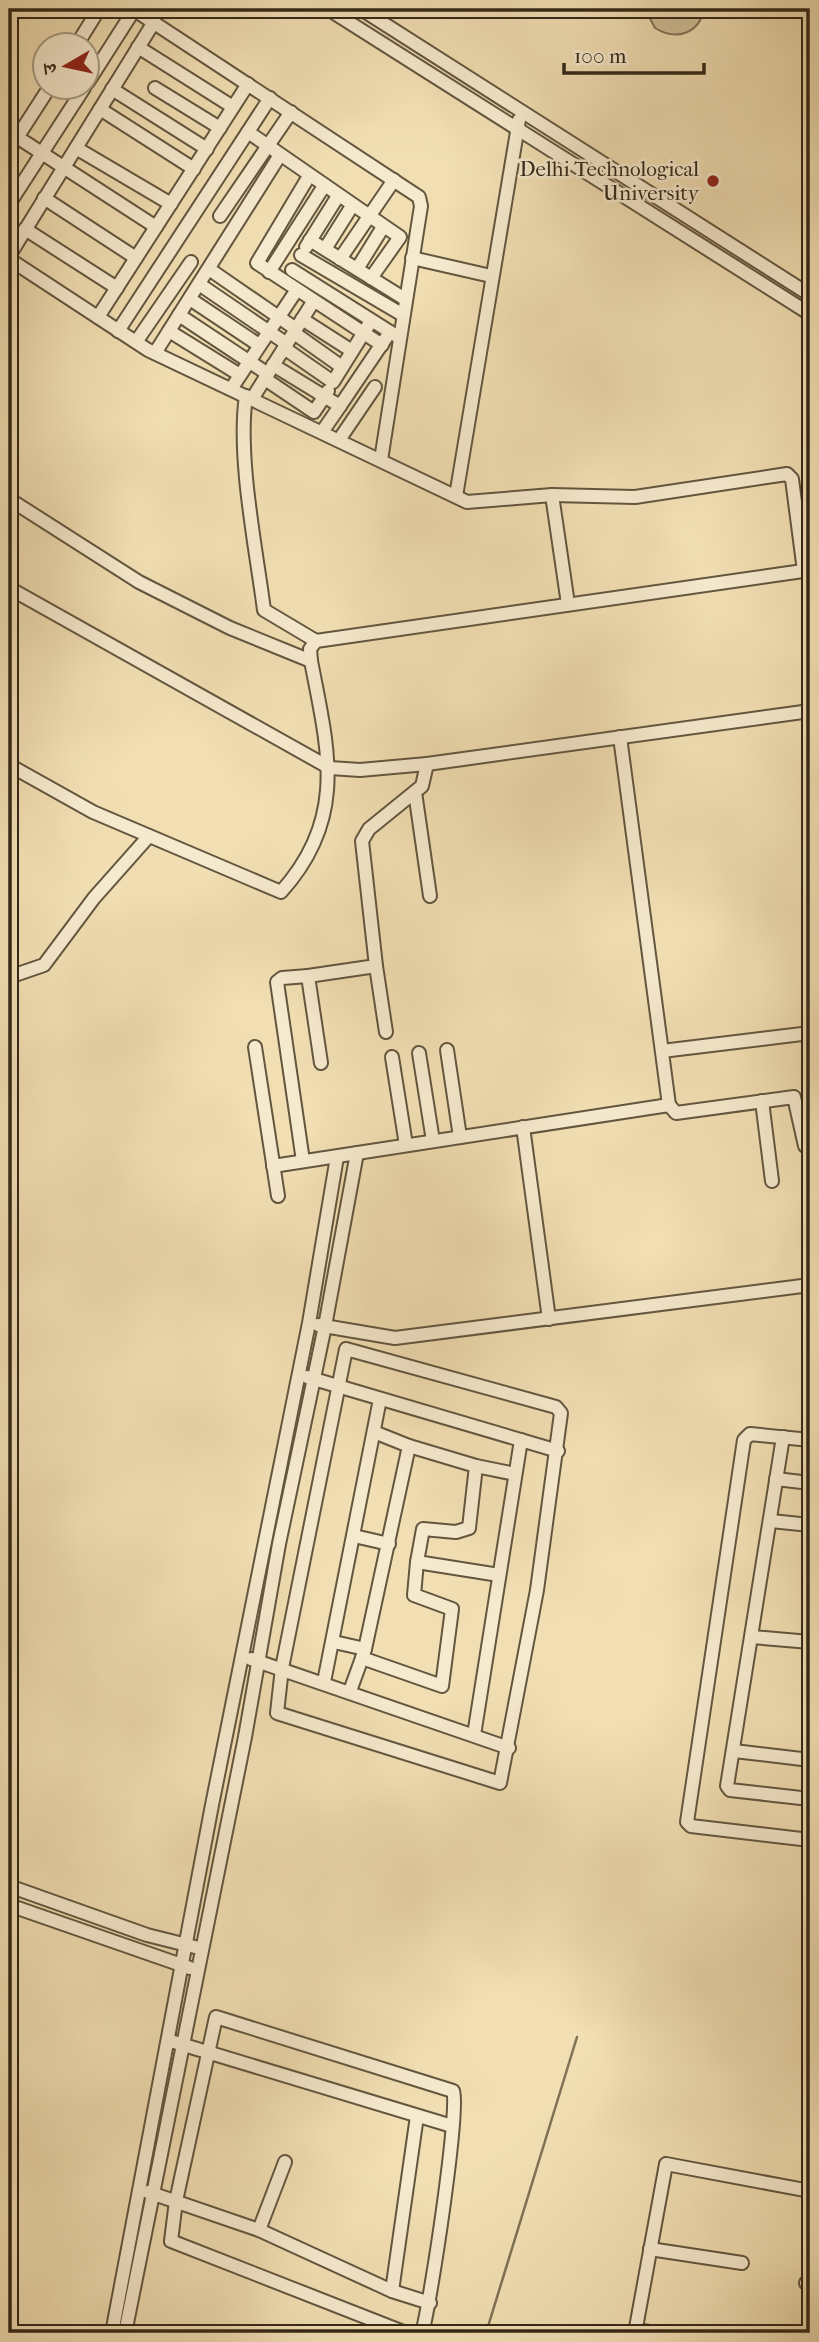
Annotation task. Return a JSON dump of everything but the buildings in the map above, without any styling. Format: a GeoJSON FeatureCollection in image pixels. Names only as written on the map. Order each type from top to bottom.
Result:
{"type":"FeatureCollection","features":[{"type":"Feature","properties":{"kind":"street"},"geometry":{"type":"LineString","coordinates":[[85,32],[99,9]]}},
{"type":"Feature","properties":{"kind":"street"},"geometry":{"type":"LineString","coordinates":[[102,60],[134,9],[419,197],[416,236],[403,315],[395,335],[381,460]]}},
{"type":"Feature","properties":{"kind":"street"},"geometry":{"type":"LineString","coordinates":[[328,9],[810,314]]}},
{"type":"Feature","properties":{"kind":"street"},"geometry":{"type":"LineString","coordinates":[[361,9],[810,295]]}},
{"type":"Feature","properties":{"kind":"street"},"geometry":{"type":"LineString","coordinates":[[154,22],[9,257],[155,354],[249,398],[305,424],[339,440],[470,503],[552,495],[635,497],[787,474],[792,478],[807,570],[316,641],[264,610],[243,416],[249,398],[269,373],[313,302]]}},
{"type":"Feature","properties":{"kind":"street"},"geometry":{"type":"LineString","coordinates":[[138,47],[233,107]]}},
{"type":"Feature","properties":{"kind":"street"},"geometry":{"type":"LineString","coordinates":[[98,317],[248,84]]}},
{"type":"Feature","properties":{"kind":"street"},"geometry":{"type":"LineString","coordinates":[[155,88],[220,128]]}},
{"type":"Feature","properties":{"kind":"street"},"geometry":{"type":"LineString","coordinates":[[112,89],[207,149]]}},
{"type":"Feature","properties":{"kind":"street"},"geometry":{"type":"LineString","coordinates":[[118,331],[270,98]]}},
{"type":"Feature","properties":{"kind":"street"},"geometry":{"type":"LineString","coordinates":[[9,150],[40,102]]}},
{"type":"Feature","properties":{"kind":"street"},"geometry":{"type":"LineString","coordinates":[[9,204],[75,102]]}},
{"type":"Feature","properties":{"kind":"street"},"geometry":{"type":"LineString","coordinates":[[100,109],[194,169]]}},
{"type":"Feature","properties":{"kind":"street"},"geometry":{"type":"LineString","coordinates":[[456,496],[516,127],[523,111]]}},
{"type":"Feature","properties":{"kind":"street"},"geometry":{"type":"LineString","coordinates":[[220,216],[291,112]]}},
{"type":"Feature","properties":{"kind":"street"},"geometry":{"type":"LineString","coordinates":[[248,132],[383,227],[400,237],[416,236]]}},
{"type":"Feature","properties":{"kind":"street"},"geometry":{"type":"LineString","coordinates":[[17,137],[156,228]]}},
{"type":"Feature","properties":{"kind":"street"},"geometry":{"type":"LineString","coordinates":[[76,148],[171,204]]}},
{"type":"Feature","properties":{"kind":"street"},"geometry":{"type":"LineString","coordinates":[[155,354],[280,155]]}},
{"type":"Feature","properties":{"kind":"street"},"geometry":{"type":"LineString","coordinates":[[309,176],[257,259],[258,265],[362,335],[382,345]]}},
{"type":"Feature","properties":{"kind":"street"},"geometry":{"type":"LineString","coordinates":[[341,259],[394,180]]}},
{"type":"Feature","properties":{"kind":"street"},"geometry":{"type":"LineString","coordinates":[[269,272],[324,186]]}},
{"type":"Feature","properties":{"kind":"street"},"geometry":{"type":"LineString","coordinates":[[284,283],[338,196]]}},
{"type":"Feature","properties":{"kind":"street"},"geometry":{"type":"LineString","coordinates":[[44,198],[136,258]]}},
{"type":"Feature","properties":{"kind":"street"},"geometry":{"type":"LineString","coordinates":[[325,249],[352,206]]}},
{"type":"Feature","properties":{"kind":"street"},"geometry":{"type":"LineString","coordinates":[[357,269],[383,227]]}},
{"type":"Feature","properties":{"kind":"street"},"geometry":{"type":"LineString","coordinates":[[25,229],[117,288]]}},
{"type":"Feature","properties":{"kind":"street"},"geometry":{"type":"LineString","coordinates":[[371,278],[400,237]]}},
{"type":"Feature","properties":{"kind":"street"},"geometry":{"type":"LineString","coordinates":[[310,240],[405,299]]}},
{"type":"Feature","properties":{"kind":"street"},"geometry":{"type":"LineString","coordinates":[[301,255],[403,315]]}},
{"type":"Feature","properties":{"kind":"street"},"geometry":{"type":"LineString","coordinates":[[412,258],[491,276]]}},
{"type":"Feature","properties":{"kind":"street"},"geometry":{"type":"LineString","coordinates":[[136,342],[191,262]]}},
{"type":"Feature","properties":{"kind":"street"},"geometry":{"type":"LineString","coordinates":[[209,269],[279,316],[332,382]]}},
{"type":"Feature","properties":{"kind":"street"},"geometry":{"type":"LineString","coordinates":[[292,270],[395,335]]}},
{"type":"Feature","properties":{"kind":"street"},"geometry":{"type":"LineString","coordinates":[[199,284],[268,332],[292,335],[352,351]]}},
{"type":"Feature","properties":{"kind":"street"},"geometry":{"type":"LineString","coordinates":[[230,389],[296,290]]}},
{"type":"Feature","properties":{"kind":"street"},"geometry":{"type":"LineString","coordinates":[[190,299],[260,345]]}},
{"type":"Feature","properties":{"kind":"street"},"geometry":{"type":"LineString","coordinates":[[180,315],[269,373],[340,406]]}},
{"type":"Feature","properties":{"kind":"street"},"geometry":{"type":"LineString","coordinates":[[305,424],[371,321]]}},
{"type":"Feature","properties":{"kind":"street"},"geometry":{"type":"LineString","coordinates":[[169,331],[240,375]]}},
{"type":"Feature","properties":{"kind":"street"},"geometry":{"type":"LineString","coordinates":[[292,335],[342,367]]}},
{"type":"Feature","properties":{"kind":"street"},"geometry":{"type":"LineString","coordinates":[[322,432],[382,345],[395,335]]}},
{"type":"Feature","properties":{"kind":"street"},"geometry":{"type":"LineString","coordinates":[[269,373],[314,412]]}},
{"type":"Feature","properties":{"kind":"street"},"geometry":{"type":"LineString","coordinates":[[339,440],[375,387]]}},
{"type":"Feature","properties":{"kind":"street"},"geometry":{"type":"LineString","coordinates":[[552,495],[568,604]]}},
{"type":"Feature","properties":{"kind":"street"},"geometry":{"type":"LineString","coordinates":[[9,499],[139,582],[230,628],[311,662]]}},
{"type":"Feature","properties":{"kind":"street"},"geometry":{"type":"LineString","coordinates":[[9,588],[330,768],[426,772],[620,737],[810,711]]}},
{"type":"Feature","properties":{"kind":"street"},"geometry":{"type":"LineString","coordinates":[[9,765],[93,813],[281,892],[314,843],[328,791],[330,768],[311,662],[310,649],[316,641]]}},
{"type":"Feature","properties":{"kind":"street"},"geometry":{"type":"LineString","coordinates":[[620,737],[669,1105],[677,1113],[797,1099],[806,1146]]}},
{"type":"Feature","properties":{"kind":"street"},"geometry":{"type":"LineString","coordinates":[[386,1032],[362,841],[369,829],[415,792],[426,772]]}},
{"type":"Feature","properties":{"kind":"street"},"geometry":{"type":"LineString","coordinates":[[415,792],[430,896]]}},
{"type":"Feature","properties":{"kind":"street"},"geometry":{"type":"LineString","coordinates":[[9,976],[44,965],[94,898],[149,836]]}},
{"type":"Feature","properties":{"kind":"street"},"geometry":{"type":"LineString","coordinates":[[303,1161],[277,982],[282,978],[376,966]]}},
{"type":"Feature","properties":{"kind":"street"},"geometry":{"type":"LineString","coordinates":[[309,976],[321,1063]]}},
{"type":"Feature","properties":{"kind":"street"},"geometry":{"type":"LineString","coordinates":[[662,1051],[810,1033]]}},
{"type":"Feature","properties":{"kind":"street"},"geometry":{"type":"LineString","coordinates":[[255,1047],[278,1196]]}},
{"type":"Feature","properties":{"kind":"street"},"geometry":{"type":"LineString","coordinates":[[447,1050],[460,1137]]}},
{"type":"Feature","properties":{"kind":"street"},"geometry":{"type":"LineString","coordinates":[[419,1053],[433,1141]]}},
{"type":"Feature","properties":{"kind":"street"},"geometry":{"type":"LineString","coordinates":[[392,1056],[406,1145]]}},
{"type":"Feature","properties":{"kind":"street"},"geometry":{"type":"LineString","coordinates":[[762,1101],[772,1181]]}},
{"type":"Feature","properties":{"kind":"street"},"geometry":{"type":"LineString","coordinates":[[273,1166],[669,1105]]}},
{"type":"Feature","properties":{"kind":"street"},"geometry":{"type":"LineString","coordinates":[[523,1128],[550,1319]]}},
{"type":"Feature","properties":{"kind":"street"},"geometry":{"type":"LineString","coordinates":[[112,2333],[140,2190],[175,2042],[197,1970],[357,1153]]}},
{"type":"Feature","properties":{"kind":"street"},"geometry":{"type":"LineString","coordinates":[[125,2333],[155,2193],[182,1966],[309,1323],[337,1157]]}},
{"type":"Feature","properties":{"kind":"street"},"geometry":{"type":"LineString","coordinates":[[309,1323],[395,1338],[810,1285]]}},
{"type":"Feature","properties":{"kind":"street"},"geometry":{"type":"LineString","coordinates":[[349,1349],[556,1407],[561,1413],[558,1451],[503,1779],[498,1783],[279,1715],[276,1710],[282,1668],[345,1351],[349,1349]]}},
{"type":"Feature","properties":{"kind":"street"},"geometry":{"type":"LineString","coordinates":[[299,1373],[312,1380],[558,1451]]}},
{"type":"Feature","properties":{"kind":"street"},"geometry":{"type":"LineString","coordinates":[[324,1682],[380,1399]]}},
{"type":"Feature","properties":{"kind":"street"},"geometry":{"type":"LineString","coordinates":[[374,1432],[409,1446],[476,1466],[515,1474]]}},
{"type":"Feature","properties":{"kind":"street"},"geometry":{"type":"LineString","coordinates":[[810,1440],[750,1434],[744,1440],[687,1822],[691,1826],[810,1840]]}},
{"type":"Feature","properties":{"kind":"street"},"geometry":{"type":"LineString","coordinates":[[783,1437],[727,1786],[730,1790],[810,1799]]}},
{"type":"Feature","properties":{"kind":"street"},"geometry":{"type":"LineString","coordinates":[[474,1735],[521,1440]]}},
{"type":"Feature","properties":{"kind":"street"},"geometry":{"type":"LineString","coordinates":[[350,1691],[363,1654],[409,1446]]}},
{"type":"Feature","properties":{"kind":"street"},"geometry":{"type":"LineString","coordinates":[[334,1642],[442,1686],[452,1609],[414,1595],[416,1562],[423,1529],[456,1532],[469,1528],[476,1466]]}},
{"type":"Feature","properties":{"kind":"street"},"geometry":{"type":"LineString","coordinates":[[776,1479],[810,1483]]}},
{"type":"Feature","properties":{"kind":"street"},"geometry":{"type":"LineString","coordinates":[[771,1521],[810,1525]]}},
{"type":"Feature","properties":{"kind":"street"},"geometry":{"type":"LineString","coordinates":[[354,1536],[389,1544]]}},
{"type":"Feature","properties":{"kind":"street"},"geometry":{"type":"LineString","coordinates":[[416,1562],[499,1575]]}},
{"type":"Feature","properties":{"kind":"street"},"geometry":{"type":"LineString","coordinates":[[752,1637],[810,1643]]}},
{"type":"Feature","properties":{"kind":"street"},"geometry":{"type":"LineString","coordinates":[[243,1656],[509,1748]]}},
{"type":"Feature","properties":{"kind":"street"},"geometry":{"type":"LineString","coordinates":[[734,1751],[810,1760]]}},
{"type":"Feature","properties":{"kind":"street"},"geometry":{"type":"LineString","coordinates":[[9,1886],[201,1948]]}},
{"type":"Feature","properties":{"kind":"street"},"geometry":{"type":"LineString","coordinates":[[9,1905],[197,1970]]}},
{"type":"Feature","properties":{"kind":"street"},"geometry":{"type":"LineString","coordinates":[[407,2333],[175,2244],[170,2237],[215,2019],[219,2016],[450,2089],[455,2097],[452,2126],[430,2303],[422,2333]]}},
{"type":"Feature","properties":{"kind":"street"},"geometry":{"type":"LineString","coordinates":[[175,2042],[452,2126]]}},
{"type":"Feature","properties":{"kind":"street"},"geometry":{"type":"LineString","coordinates":[[392,2291],[417,2116]]}},
{"type":"Feature","properties":{"kind":"street"},"geometry":{"type":"LineString","coordinates":[[259,2230],[285,2162]]}},
{"type":"Feature","properties":{"kind":"street"},"geometry":{"type":"LineString","coordinates":[[656,2333],[636,2331],[667,2163],[810,2191]]}},
{"type":"Feature","properties":{"kind":"street"},"geometry":{"type":"LineString","coordinates":[[140,2190],[259,2230],[392,2291],[430,2303]]}},
{"type":"Feature","properties":{"kind":"street"},"geometry":{"type":"LineString","coordinates":[[649,2249],[742,2263]]}},
{"type":"Feature","properties":{"kind":"shaded area"},"geometry":{"type":"Polygon","coordinates":[[[645,9],[704,9],[692,29],[686,33],[671,34],[655,28],[645,9]]]}},
{"type":"Feature","properties":{"kind":"waterway"},"geometry":{"type":"LineString","coordinates":[[486,2333],[577,2037]]}},
{"type":"Feature","properties":{"kind":"place","name":"Delhi Technological University"},"geometry":{"type":"Point","coordinates":[713,181]}}]}
